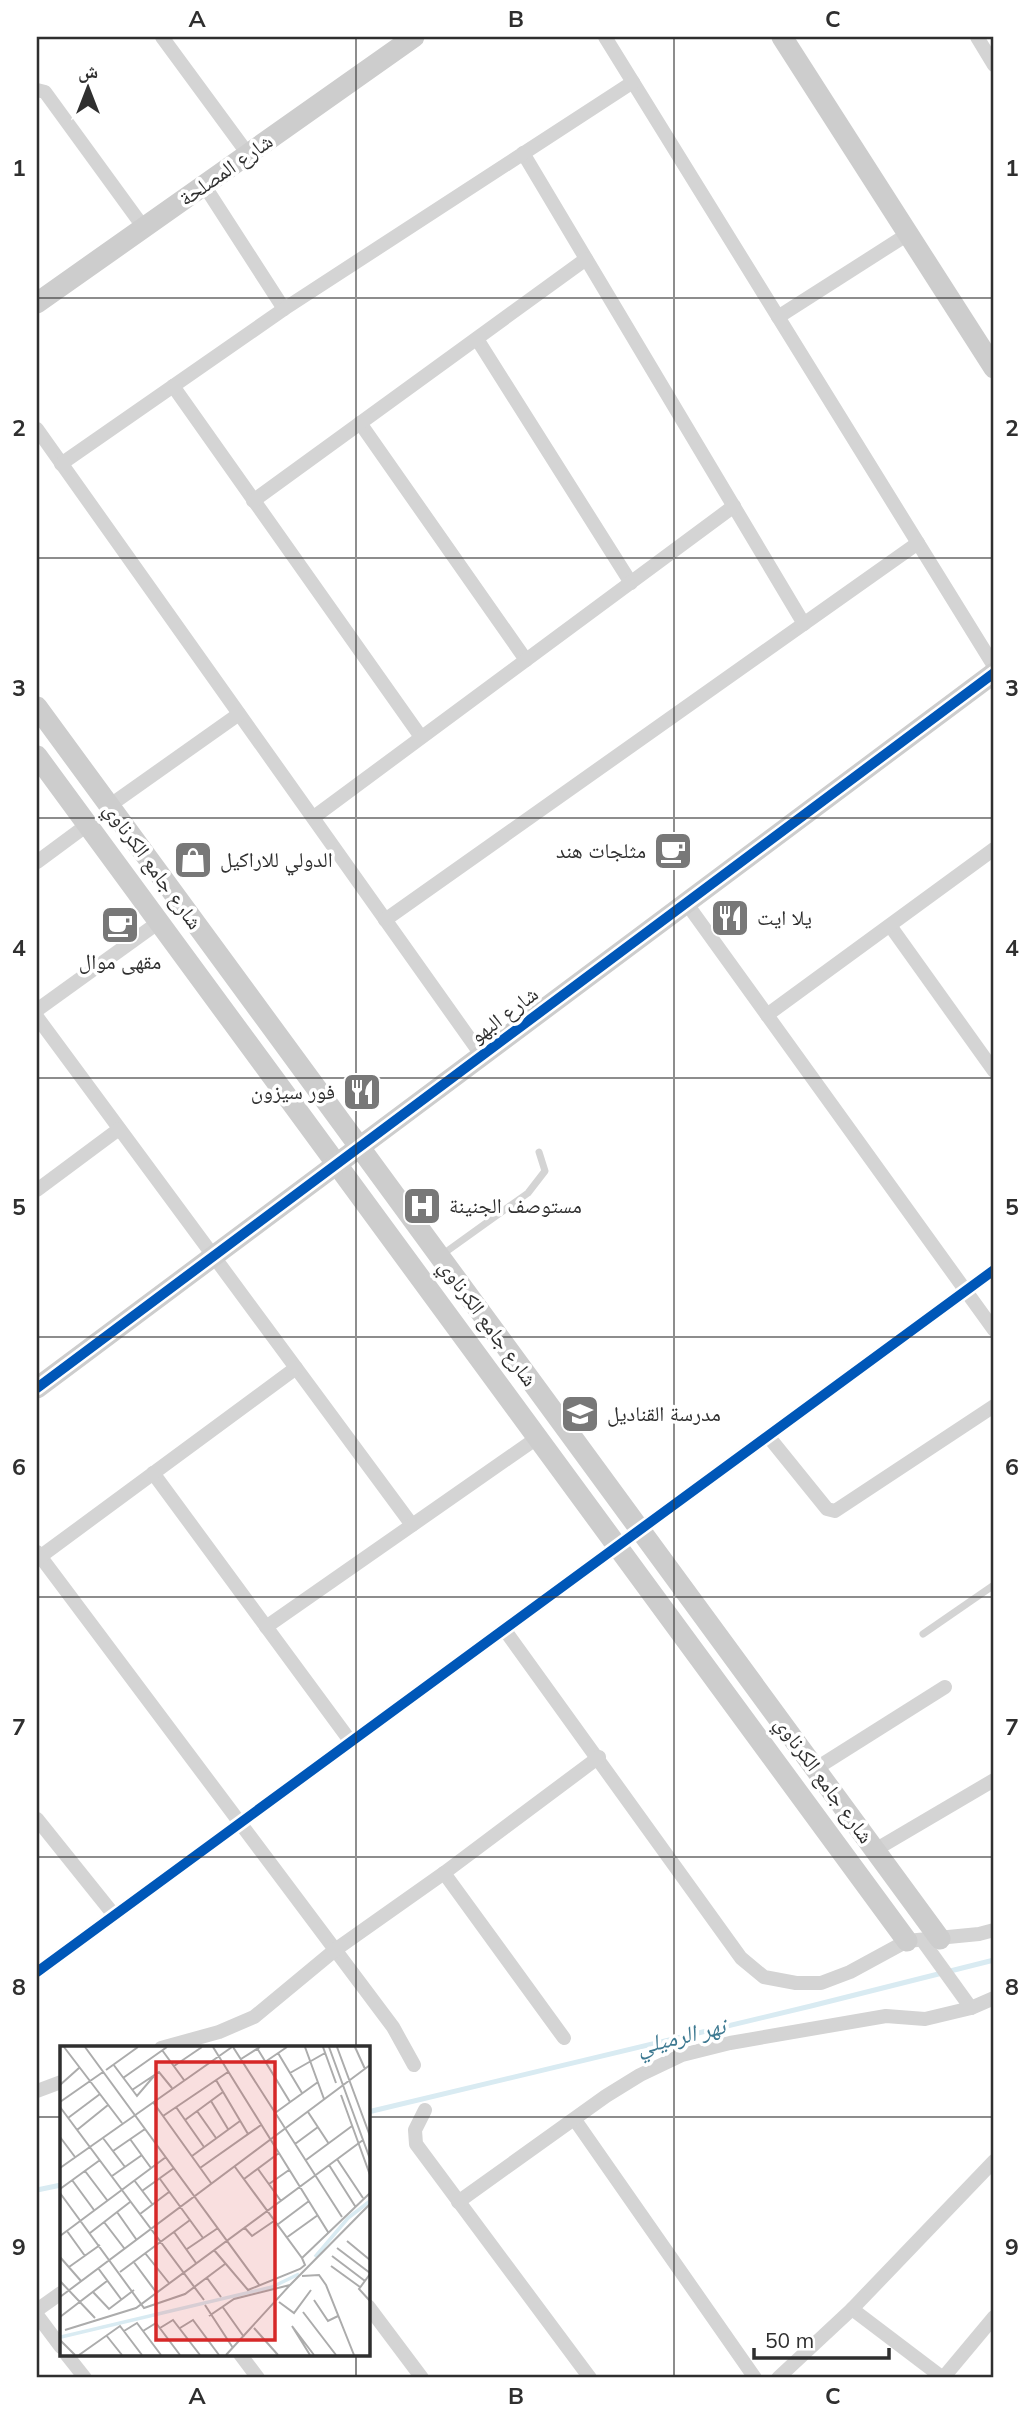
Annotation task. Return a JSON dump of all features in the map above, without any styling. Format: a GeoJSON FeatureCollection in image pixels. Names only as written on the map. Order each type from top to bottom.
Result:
{"type":"FeatureCollection","features":[{"type":"Feature","properties":{"kind":"main road","name":"شارع المصلحة"},"geometry":{"type":"LineString","coordinates":[[37,303],[414,37]]}},
{"type":"Feature","properties":{"kind":"main road"},"geometry":{"type":"LineString","coordinates":[[782,37],[994,368]]}},
{"type":"Feature","properties":{"kind":"main road","name":"شارع البهو"},"geometry":{"type":"LineString","coordinates":[[37,1388],[994,673]]}},
{"type":"Feature","properties":{"kind":"main road","name":"شارع جامع الكرناوي"},"geometry":{"type":"LineString","coordinates":[[37,707],[875,1850],[923,1940]]}},
{"type":"Feature","properties":{"kind":"main road","name":"شارع جامع الكرناوي"},"geometry":{"type":"LineString","coordinates":[[37,756],[617,1547],[923,1940]]}},
{"type":"Feature","properties":{"kind":"street"},"geometry":{"type":"LineString","coordinates":[[162,37],[247,155]]}},
{"type":"Feature","properties":{"kind":"street"},"geometry":{"type":"LineString","coordinates":[[605,37],[994,666]]}},
{"type":"Feature","properties":{"kind":"street"},"geometry":{"type":"LineString","coordinates":[[977,37],[994,65]]}},
{"type":"Feature","properties":{"kind":"street"},"geometry":{"type":"LineString","coordinates":[[61,464],[284,309],[632,82]]}},
{"type":"Feature","properties":{"kind":"street"},"geometry":{"type":"LineString","coordinates":[[37,90],[45,92],[144,228]]}},
{"type":"Feature","properties":{"kind":"street"},"geometry":{"type":"LineString","coordinates":[[523,153],[804,624]]}},
{"type":"Feature","properties":{"kind":"street"},"geometry":{"type":"LineString","coordinates":[[204,185],[284,309]]}},
{"type":"Feature","properties":{"kind":"street"},"geometry":{"type":"LineString","coordinates":[[778,317],[908,234]]}},
{"type":"Feature","properties":{"kind":"street"},"geometry":{"type":"LineString","coordinates":[[253,501],[586,259]]}},
{"type":"Feature","properties":{"kind":"street"},"geometry":{"type":"LineString","coordinates":[[477,339],[631,583]]}},
{"type":"Feature","properties":{"kind":"street"},"geometry":{"type":"LineString","coordinates":[[173,386],[421,737]]}},
{"type":"Feature","properties":{"kind":"street"},"geometry":{"type":"LineString","coordinates":[[360,424],[526,660]]}},
{"type":"Feature","properties":{"kind":"street"},"geometry":{"type":"LineString","coordinates":[[37,429],[482,1056]]}},
{"type":"Feature","properties":{"kind":"street"},"geometry":{"type":"LineString","coordinates":[[314,817],[734,506]]}},
{"type":"Feature","properties":{"kind":"street"},"geometry":{"type":"LineString","coordinates":[[385,920],[918,542]]}},
{"type":"Feature","properties":{"kind":"street"},"geometry":{"type":"LineString","coordinates":[[109,806],[239,715]]}},
{"type":"Feature","properties":{"kind":"street"},"geometry":{"type":"LineString","coordinates":[[37,862],[87,825]]}},
{"type":"Feature","properties":{"kind":"street"},"geometry":{"type":"LineString","coordinates":[[767,1015],[891,927],[994,849]]}},
{"type":"Feature","properties":{"kind":"street"},"geometry":{"type":"LineString","coordinates":[[687,904],[994,1330]]}},
{"type":"Feature","properties":{"kind":"street"},"geometry":{"type":"LineString","coordinates":[[37,1010],[159,922]]}},
{"type":"Feature","properties":{"kind":"street"},"geometry":{"type":"LineString","coordinates":[[891,927],[989,1052],[994,1071]]}},
{"type":"Feature","properties":{"kind":"street"},"geometry":{"type":"LineString","coordinates":[[37,1017],[412,1525]]}},
{"type":"Feature","properties":{"kind":"street"},"geometry":{"type":"LineString","coordinates":[[37,1190],[119,1129]]}},
{"type":"Feature","properties":{"kind":"street"},"geometry":{"type":"LineString","coordinates":[[37,1972],[994,1270]]}},
{"type":"Feature","properties":{"kind":"street"},"geometry":{"type":"LineString","coordinates":[[296,1368],[38,1556],[393,2027],[414,2065]]}},
{"type":"Feature","properties":{"kind":"street"},"geometry":{"type":"LineString","coordinates":[[768,1436],[827,1509],[835,1511],[994,1406]]}},
{"type":"Feature","properties":{"kind":"street"},"geometry":{"type":"LineString","coordinates":[[266,1627],[537,1438]]}},
{"type":"Feature","properties":{"kind":"street"},"geometry":{"type":"LineString","coordinates":[[153,1473],[351,1742]]}},
{"type":"Feature","properties":{"kind":"street"},"geometry":{"type":"LineString","coordinates":[[504,1629],[741,1958],[764,1977],[796,1983],[821,1983],[923,1940],[994,1930]]}},
{"type":"Feature","properties":{"kind":"street"},"geometry":{"type":"LineString","coordinates":[[816,1769],[945,1687]]}},
{"type":"Feature","properties":{"kind":"street"},"geometry":{"type":"LineString","coordinates":[[168,2046],[219,2032],[254,2017],[335,1950],[599,1758]]}},
{"type":"Feature","properties":{"kind":"street"},"geometry":{"type":"LineString","coordinates":[[875,1850],[994,1780]]}},
{"type":"Feature","properties":{"kind":"street"},"geometry":{"type":"LineString","coordinates":[[37,1819],[114,1915]]}},
{"type":"Feature","properties":{"kind":"street"},"geometry":{"type":"LineString","coordinates":[[444,1873],[564,2038]]}},
{"type":"Feature","properties":{"kind":"street"},"geometry":{"type":"LineString","coordinates":[[923,1940],[971,2008]]}},
{"type":"Feature","properties":{"kind":"street"},"geometry":{"type":"LineString","coordinates":[[458,2202],[640,2074],[682,2055],[730,2043],[886,2016],[925,2019],[971,2008],[994,1998]]}},
{"type":"Feature","properties":{"kind":"street"},"geometry":{"type":"LineString","coordinates":[[37,2091],[60,2082]]}},
{"type":"Feature","properties":{"kind":"street"},"geometry":{"type":"LineString","coordinates":[[425,2110],[415,2130],[416,2144],[590,2378]]}},
{"type":"Feature","properties":{"kind":"street"},"geometry":{"type":"LineString","coordinates":[[575,2120],[755,2378]]}},
{"type":"Feature","properties":{"kind":"street"},"geometry":{"type":"LineString","coordinates":[[778,2378],[852,2309],[994,2161]]}},
{"type":"Feature","properties":{"kind":"street"},"geometry":{"type":"LineString","coordinates":[[37,2310],[60,2294]]}},
{"type":"Feature","properties":{"kind":"street"},"geometry":{"type":"LineString","coordinates":[[369,2307],[422,2378]]}},
{"type":"Feature","properties":{"kind":"street"},"geometry":{"type":"LineString","coordinates":[[852,2309],[943,2378],[994,2317]]}},
{"type":"Feature","properties":{"kind":"street"},"geometry":{"type":"LineString","coordinates":[[37,2315],[60,2346]]}},
{"type":"Feature","properties":{"kind":"street"},"geometry":{"type":"LineString","coordinates":[[68,2356],[85,2378]]}},
{"type":"Feature","properties":{"kind":"street"},"geometry":{"type":"LineString","coordinates":[[242,2356],[258,2378]]}},
{"type":"Feature","properties":{"kind":"lane"},"geometry":{"type":"LineString","coordinates":[[439,1256],[528,1193],[545,1171],[540,1152]]}},
{"type":"Feature","properties":{"kind":"lane"},"geometry":{"type":"LineString","coordinates":[[923,1634],[994,1585]]}},
{"type":"Feature","properties":{"kind":"waterway","name":"نهر الرميلي"},"geometry":{"type":"LineString","coordinates":[[369,2112],[994,1960]]}},
{"type":"Feature","properties":{"kind":"waterway","name":"نهر الرميلي"},"geometry":{"type":"LineString","coordinates":[[37,2190],[60,2185]]}},
{"type":"Feature","properties":{"kind":"cycle path"},"geometry":{"type":"LineString","coordinates":[[37,1388],[994,673]]}},
{"type":"Feature","properties":{"kind":"cycle path"},"geometry":{"type":"LineString","coordinates":[[37,1972],[994,1270]]}},
{"type":"Feature","properties":{"kind":"place","name":"مثلجات هند"},"geometry":{"type":"Point","coordinates":[673,851]}},
{"type":"Feature","properties":{"kind":"place","name":"الدولي للاراكيل"},"geometry":{"type":"Point","coordinates":[193,860]}},
{"type":"Feature","properties":{"kind":"place","name":"يلا ايت"},"geometry":{"type":"Point","coordinates":[730,918]}},
{"type":"Feature","properties":{"kind":"place","name":"مقهى موال"},"geometry":{"type":"Point","coordinates":[120,925]}},
{"type":"Feature","properties":{"kind":"place","name":"فور سيزون"},"geometry":{"type":"Point","coordinates":[362,1092]}},
{"type":"Feature","properties":{"kind":"place","name":"مستوصف الجنينة"},"geometry":{"type":"Point","coordinates":[422,1206]}},
{"type":"Feature","properties":{"kind":"place","name":"مدرسة القناديل"},"geometry":{"type":"Point","coordinates":[580,1414]}}]}
